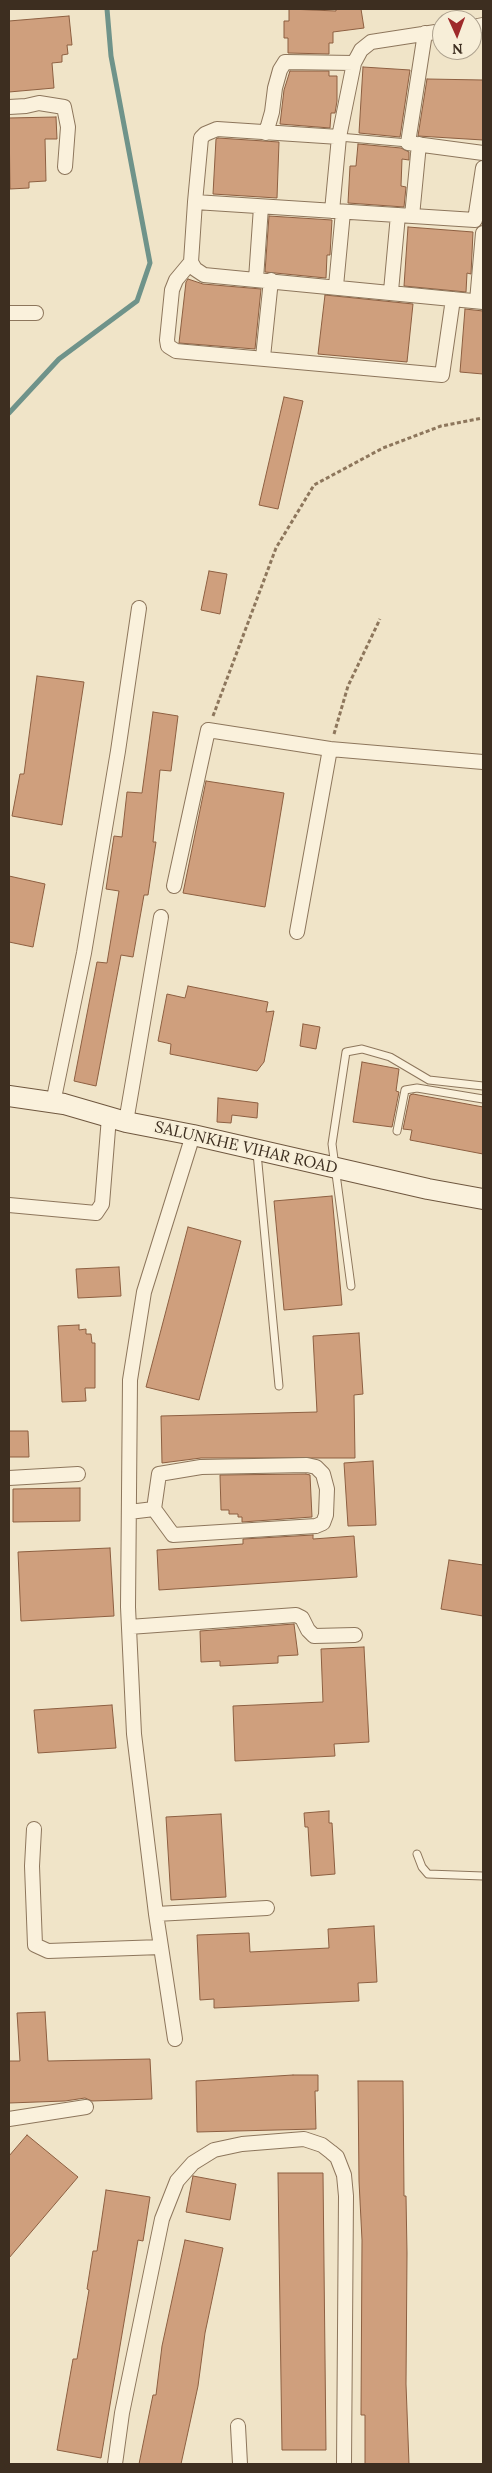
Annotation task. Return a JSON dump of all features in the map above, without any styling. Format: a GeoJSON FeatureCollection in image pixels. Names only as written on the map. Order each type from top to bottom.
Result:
{"type":"FeatureCollection","features":[{"type":"Feature","properties":{"kind":"street"},"geometry":{"type":"LineString","coordinates":[[336,286],[339,137],[354,63],[361,50],[371,42],[432,32]]}},
{"type":"Feature","properties":{"kind":"street"},"geometry":{"type":"LineString","coordinates":[[391,292],[405,216],[425,33]]}},
{"type":"Feature","properties":{"kind":"street"},"geometry":{"type":"LineString","coordinates":[[266,133],[272,112],[275,88],[280,70],[285,62],[354,63]]}},
{"type":"Feature","properties":{"kind":"street"},"geometry":{"type":"LineString","coordinates":[[9,107],[39,103],[64,107],[68,127],[65,167]]}},
{"type":"Feature","properties":{"kind":"street"},"geometry":{"type":"LineString","coordinates":[[339,137],[217,129],[205,134],[201,138],[191,262],[176,280],[172,290],[168,346],[176,351],[263,357],[442,375],[453,299]]}},
{"type":"Feature","properties":{"kind":"street"},"geometry":{"type":"LineString","coordinates":[[413,143],[483,153]]}},
{"type":"Feature","properties":{"kind":"street"},"geometry":{"type":"LineString","coordinates":[[191,262],[204,275],[336,286],[480,302],[483,233],[475,232],[475,220],[483,168]]}},
{"type":"Feature","properties":{"kind":"street"},"geometry":{"type":"LineString","coordinates":[[195,202],[475,220]]}},
{"type":"Feature","properties":{"kind":"street"},"geometry":{"type":"LineString","coordinates":[[256,279],[262,207]]}},
{"type":"Feature","properties":{"kind":"street"},"geometry":{"type":"LineString","coordinates":[[263,357],[271,280]]}},
{"type":"Feature","properties":{"kind":"street"},"geometry":{"type":"LineString","coordinates":[[9,314],[36,313]]}},
{"type":"Feature","properties":{"kind":"street"},"geometry":{"type":"LineString","coordinates":[[53,1102],[84,953],[118,751],[139,608]]}},
{"type":"Feature","properties":{"kind":"street"},"geometry":{"type":"LineString","coordinates":[[174,886],[208,730],[330,749],[483,762]]}},
{"type":"Feature","properties":{"kind":"street"},"geometry":{"type":"LineString","coordinates":[[297,932],[330,749]]}},
{"type":"Feature","properties":{"kind":"street"},"geometry":{"type":"LineString","coordinates":[[9,1205],[96,1212],[102,1204],[117,1120],[162,917]]}},
{"type":"Feature","properties":{"kind":"street","name":"SALUNKHE VIHAR ROAD"},"geometry":{"type":"LineString","coordinates":[[9,1096],[53,1102],[117,1120],[193,1135],[483,1200]]}},
{"type":"Feature","properties":{"kind":"street"},"geometry":{"type":"LineString","coordinates":[[175,2039],[156,1914],[134,1734],[129,1627],[130,1380],[144,1292],[193,1135]]}},
{"type":"Feature","properties":{"kind":"street"},"geometry":{"type":"LineString","coordinates":[[307,1465],[316,1467],[323,1474],[327,1489],[326,1515],[323,1523],[316,1526],[173,1535],[154,1509],[159,1474],[201,1467],[307,1465]]}},
{"type":"Feature","properties":{"kind":"street"},"geometry":{"type":"LineString","coordinates":[[9,1478],[78,1474]]}},
{"type":"Feature","properties":{"kind":"street"},"geometry":{"type":"LineString","coordinates":[[129,1512],[154,1509]]}},
{"type":"Feature","properties":{"kind":"street"},"geometry":{"type":"LineString","coordinates":[[129,1627],[296,1615],[302,1618],[308,1630],[314,1636],[355,1635]]}},
{"type":"Feature","properties":{"kind":"street"},"geometry":{"type":"LineString","coordinates":[[34,1829],[32,1866],[35,1945],[48,1951],[161,1947]]}},
{"type":"Feature","properties":{"kind":"street"},"geometry":{"type":"LineString","coordinates":[[156,1914],[267,1908]]}},
{"type":"Feature","properties":{"kind":"street"},"geometry":{"type":"LineString","coordinates":[[9,2119],[86,2107]]}},
{"type":"Feature","properties":{"kind":"street"},"geometry":{"type":"LineString","coordinates":[[115,2464],[122,2413],[160,2227],[177,2181],[194,2163],[214,2150],[242,2144],[304,2139],[322,2145],[337,2157],[344,2175],[346,2196],[344,2464]]}},
{"type":"Feature","properties":{"kind":"street"},"geometry":{"type":"LineString","coordinates":[[238,2426],[240,2464]]}},
{"type":"Feature","properties":{"kind":"lane"},"geometry":{"type":"LineString","coordinates":[[339,137],[413,143]]}},
{"type":"Feature","properties":{"kind":"lane"},"geometry":{"type":"LineString","coordinates":[[351,1286],[332,1144],[346,1052],[362,1049],[390,1057],[429,1080],[483,1086]]}},
{"type":"Feature","properties":{"kind":"lane"},"geometry":{"type":"LineString","coordinates":[[397,1131],[405,1090],[417,1088],[483,1099]]}},
{"type":"Feature","properties":{"kind":"lane"},"geometry":{"type":"LineString","coordinates":[[257,1150],[279,1386]]}},
{"type":"Feature","properties":{"kind":"lane"},"geometry":{"type":"LineString","coordinates":[[417,1854],[422,1867],[428,1874],[483,1876]]}},
{"type":"Feature","properties":{"kind":"path"},"geometry":{"type":"LineString","coordinates":[[208,730],[276,548],[314,485],[383,448],[441,426],[483,418]]}},
{"type":"Feature","properties":{"kind":"path"},"geometry":{"type":"LineString","coordinates":[[330,749],[348,686],[380,619]]}},
{"type":"Feature","properties":{"kind":"building"},"geometry":{"type":"Polygon","coordinates":[[[289,9],[336,11],[336,9],[361,9],[364,28],[333,32],[333,43],[329,43],[329,54],[288,53],[288,38],[284,38],[284,21],[289,21],[289,9]]]}},
{"type":"Feature","properties":{"kind":"building"},"geometry":{"type":"Polygon","coordinates":[[[69,16],[72,45],[67,45],[68,54],[62,55],[62,62],[52,63],[54,88],[9,92],[9,21],[69,16]]]}},
{"type":"Feature","properties":{"kind":"building"},"geometry":{"type":"Polygon","coordinates":[[[363,67],[410,70],[400,137],[359,133],[363,67]]]}},
{"type":"Feature","properties":{"kind":"building"},"geometry":{"type":"Polygon","coordinates":[[[290,71],[329,71],[329,76],[337,76],[337,101],[335,113],[331,113],[330,128],[280,124],[284,90],[290,71]]]}},
{"type":"Feature","properties":{"kind":"building"},"geometry":{"type":"Polygon","coordinates":[[[427,79],[483,80],[483,140],[418,136],[427,79]]]}},
{"type":"Feature","properties":{"kind":"building"},"geometry":{"type":"Polygon","coordinates":[[[56,117],[57,139],[45,139],[46,181],[29,182],[29,188],[10,189],[9,118],[56,117]]]}},
{"type":"Feature","properties":{"kind":"building"},"geometry":{"type":"Polygon","coordinates":[[[216,139],[279,142],[277,198],[213,194],[216,139]]]}},
{"type":"Feature","properties":{"kind":"building"},"geometry":{"type":"Polygon","coordinates":[[[358,144],[401,148],[409,152],[409,160],[402,159],[401,186],[406,187],[404,207],[348,203],[350,166],[356,166],[358,144]]]}},
{"type":"Feature","properties":{"kind":"building"},"geometry":{"type":"Polygon","coordinates":[[[269,216],[332,220],[330,255],[327,255],[326,278],[265,272],[269,216]]]}},
{"type":"Feature","properties":{"kind":"building"},"geometry":{"type":"Polygon","coordinates":[[[408,227],[473,232],[471,274],[467,273],[466,292],[404,286],[408,227]]]}},
{"type":"Feature","properties":{"kind":"building"},"geometry":{"type":"Polygon","coordinates":[[[188,279],[203,284],[261,289],[255,349],[179,343],[186,282],[188,279]]]}},
{"type":"Feature","properties":{"kind":"building"},"geometry":{"type":"Polygon","coordinates":[[[325,295],[413,304],[407,362],[318,354],[325,295]]]}},
{"type":"Feature","properties":{"kind":"building"},"geometry":{"type":"Polygon","coordinates":[[[465,309],[483,311],[483,374],[460,372],[465,309]]]}},
{"type":"Feature","properties":{"kind":"building"},"geometry":{"type":"Polygon","coordinates":[[[284,397],[303,401],[278,509],[259,505],[284,397]]]}},
{"type":"Feature","properties":{"kind":"building"},"geometry":{"type":"Polygon","coordinates":[[[209,571],[227,574],[220,614],[201,610],[209,571]]]}},
{"type":"Feature","properties":{"kind":"building"},"geometry":{"type":"Polygon","coordinates":[[[37,676],[84,682],[62,825],[12,816],[20,774],[24,774],[37,676]]]}},
{"type":"Feature","properties":{"kind":"building"},"geometry":{"type":"Polygon","coordinates":[[[153,712],[178,716],[171,771],[160,770],[153,842],[156,842],[148,895],[144,895],[133,957],[121,955],[96,1086],[74,1081],[97,962],[107,963],[119,891],[106,889],[114,836],[122,837],[127,792],[142,793],[153,712]]]}},
{"type":"Feature","properties":{"kind":"building"},"geometry":{"type":"Polygon","coordinates":[[[206,781],[284,793],[265,907],[183,893],[206,781]]]}},
{"type":"Feature","properties":{"kind":"building"},"geometry":{"type":"Polygon","coordinates":[[[9,876],[45,884],[33,947],[9,942],[9,876]]]}},
{"type":"Feature","properties":{"kind":"building"},"geometry":{"type":"Polygon","coordinates":[[[188,986],[268,1002],[266,1012],[274,1011],[264,1062],[257,1071],[170,1054],[171,1044],[158,1041],[167,994],[185,998],[188,986]]]}},
{"type":"Feature","properties":{"kind":"building"},"geometry":{"type":"Polygon","coordinates":[[[303,1024],[320,1027],[316,1049],[300,1046],[303,1024]]]}},
{"type":"Feature","properties":{"kind":"building"},"geometry":{"type":"Polygon","coordinates":[[[362,1062],[399,1069],[396,1091],[399,1092],[392,1127],[353,1122],[362,1062]]]}},
{"type":"Feature","properties":{"kind":"building"},"geometry":{"type":"Polygon","coordinates":[[[410,1095],[483,1107],[483,1154],[410,1140],[412,1130],[403,1129],[410,1095]]]}},
{"type":"Feature","properties":{"kind":"building"},"geometry":{"type":"Polygon","coordinates":[[[218,1098],[258,1103],[257,1118],[232,1115],[231,1123],[217,1122],[218,1098]]]}},
{"type":"Feature","properties":{"kind":"building"},"geometry":{"type":"Polygon","coordinates":[[[332,1196],[342,1305],[284,1310],[274,1201],[332,1196]]]}},
{"type":"Feature","properties":{"kind":"building"},"geometry":{"type":"Polygon","coordinates":[[[188,1227],[241,1241],[199,1400],[146,1387],[188,1227]]]}},
{"type":"Feature","properties":{"kind":"building"},"geometry":{"type":"Polygon","coordinates":[[[119,1267],[121,1296],[78,1298],[76,1269],[119,1267]]]}},
{"type":"Feature","properties":{"kind":"building"},"geometry":{"type":"Polygon","coordinates":[[[79,1325],[79,1330],[86,1329],[86,1334],[91,1334],[92,1343],[95,1343],[95,1388],[85,1388],[86,1401],[62,1402],[58,1326],[79,1325]]]}},
{"type":"Feature","properties":{"kind":"building"},"geometry":{"type":"Polygon","coordinates":[[[359,1333],[363,1394],[354,1395],[355,1458],[201,1458],[162,1463],[161,1416],[317,1412],[313,1336],[359,1333]]]}},
{"type":"Feature","properties":{"kind":"building"},"geometry":{"type":"Polygon","coordinates":[[[9,1431],[28,1431],[29,1457],[9,1457],[9,1431]]]}},
{"type":"Feature","properties":{"kind":"building"},"geometry":{"type":"Polygon","coordinates":[[[373,1461],[376,1525],[348,1526],[344,1463],[373,1461]]]}},
{"type":"Feature","properties":{"kind":"building"},"geometry":{"type":"Polygon","coordinates":[[[220,1475],[310,1475],[312,1517],[242,1522],[242,1517],[238,1517],[238,1514],[229,1514],[229,1510],[221,1510],[220,1475]]]}},
{"type":"Feature","properties":{"kind":"building"},"geometry":{"type":"Polygon","coordinates":[[[80,1488],[80,1521],[13,1522],[13,1489],[80,1488]]]}},
{"type":"Feature","properties":{"kind":"building"},"geometry":{"type":"Polygon","coordinates":[[[313,1535],[313,1539],[354,1536],[357,1577],[159,1590],[157,1550],[243,1544],[243,1539],[313,1535]]]}},
{"type":"Feature","properties":{"kind":"building"},"geometry":{"type":"Polygon","coordinates":[[[110,1548],[114,1616],[21,1621],[18,1552],[110,1548]]]}},
{"type":"Feature","properties":{"kind":"building"},"geometry":{"type":"Polygon","coordinates":[[[449,1560],[483,1565],[483,1616],[441,1609],[449,1560]]]}},
{"type":"Feature","properties":{"kind":"building"},"geometry":{"type":"Polygon","coordinates":[[[294,1624],[298,1655],[278,1656],[278,1663],[220,1666],[220,1661],[201,1662],[200,1631],[294,1624]]]}},
{"type":"Feature","properties":{"kind":"building"},"geometry":{"type":"Polygon","coordinates":[[[364,1647],[369,1742],[334,1744],[335,1756],[235,1761],[233,1706],[323,1702],[321,1649],[364,1647]]]}},
{"type":"Feature","properties":{"kind":"building"},"geometry":{"type":"Polygon","coordinates":[[[112,1705],[116,1748],[38,1753],[34,1710],[112,1705]]]}},
{"type":"Feature","properties":{"kind":"building"},"geometry":{"type":"Polygon","coordinates":[[[329,1811],[329,1823],[332,1823],[335,1874],[311,1876],[308,1827],[305,1827],[304,1813],[329,1811]]]}},
{"type":"Feature","properties":{"kind":"building"},"geometry":{"type":"Polygon","coordinates":[[[221,1814],[226,1897],[171,1900],[166,1817],[221,1814]]]}},
{"type":"Feature","properties":{"kind":"building"},"geometry":{"type":"Polygon","coordinates":[[[374,1926],[377,1982],[358,1983],[359,2001],[214,2008],[214,1999],[200,2000],[197,1935],[249,1933],[250,1952],[329,1948],[328,1929],[374,1926]]]}},
{"type":"Feature","properties":{"kind":"building"},"geometry":{"type":"Polygon","coordinates":[[[45,2012],[48,2061],[150,2059],[152,2099],[92,2101],[85,2098],[65,2101],[9,2103],[9,2061],[20,2061],[17,2013],[45,2012]]]}},
{"type":"Feature","properties":{"kind":"building"},"geometry":{"type":"Polygon","coordinates":[[[318,2075],[318,2091],[315,2091],[316,2129],[197,2132],[196,2081],[318,2075]]]}},
{"type":"Feature","properties":{"kind":"building"},"geometry":{"type":"Polygon","coordinates":[[[358,2081],[403,2081],[404,2196],[406,2196],[407,2253],[406,2384],[409,2464],[365,2464],[365,2415],[361,2415],[362,2240],[359,2181],[358,2081]]]}},
{"type":"Feature","properties":{"kind":"building"},"geometry":{"type":"Polygon","coordinates":[[[27,2135],[78,2177],[9,2258],[9,2156],[27,2135]]]}},
{"type":"Feature","properties":{"kind":"building"},"geometry":{"type":"Polygon","coordinates":[[[278,2173],[323,2173],[326,2450],[282,2450],[278,2173]]]}},
{"type":"Feature","properties":{"kind":"building"},"geometry":{"type":"Polygon","coordinates":[[[193,2176],[236,2184],[230,2220],[186,2212],[193,2176]]]}},
{"type":"Feature","properties":{"kind":"building"},"geometry":{"type":"Polygon","coordinates":[[[106,2190],[150,2197],[143,2241],[138,2240],[101,2458],[57,2450],[73,2359],[77,2359],[89,2290],[87,2289],[93,2251],[97,2251],[106,2190]]]}},
{"type":"Feature","properties":{"kind":"building"},"geometry":{"type":"Polygon","coordinates":[[[185,2240],[223,2248],[205,2333],[198,2386],[181,2464],[139,2464],[153,2395],[156,2395],[162,2346],[185,2240]]]}},
{"type":"Feature","properties":{"kind":"waterway"},"geometry":{"type":"LineString","coordinates":[[9,413],[59,359],[137,301],[150,263],[111,56],[107,9]]}}]}
